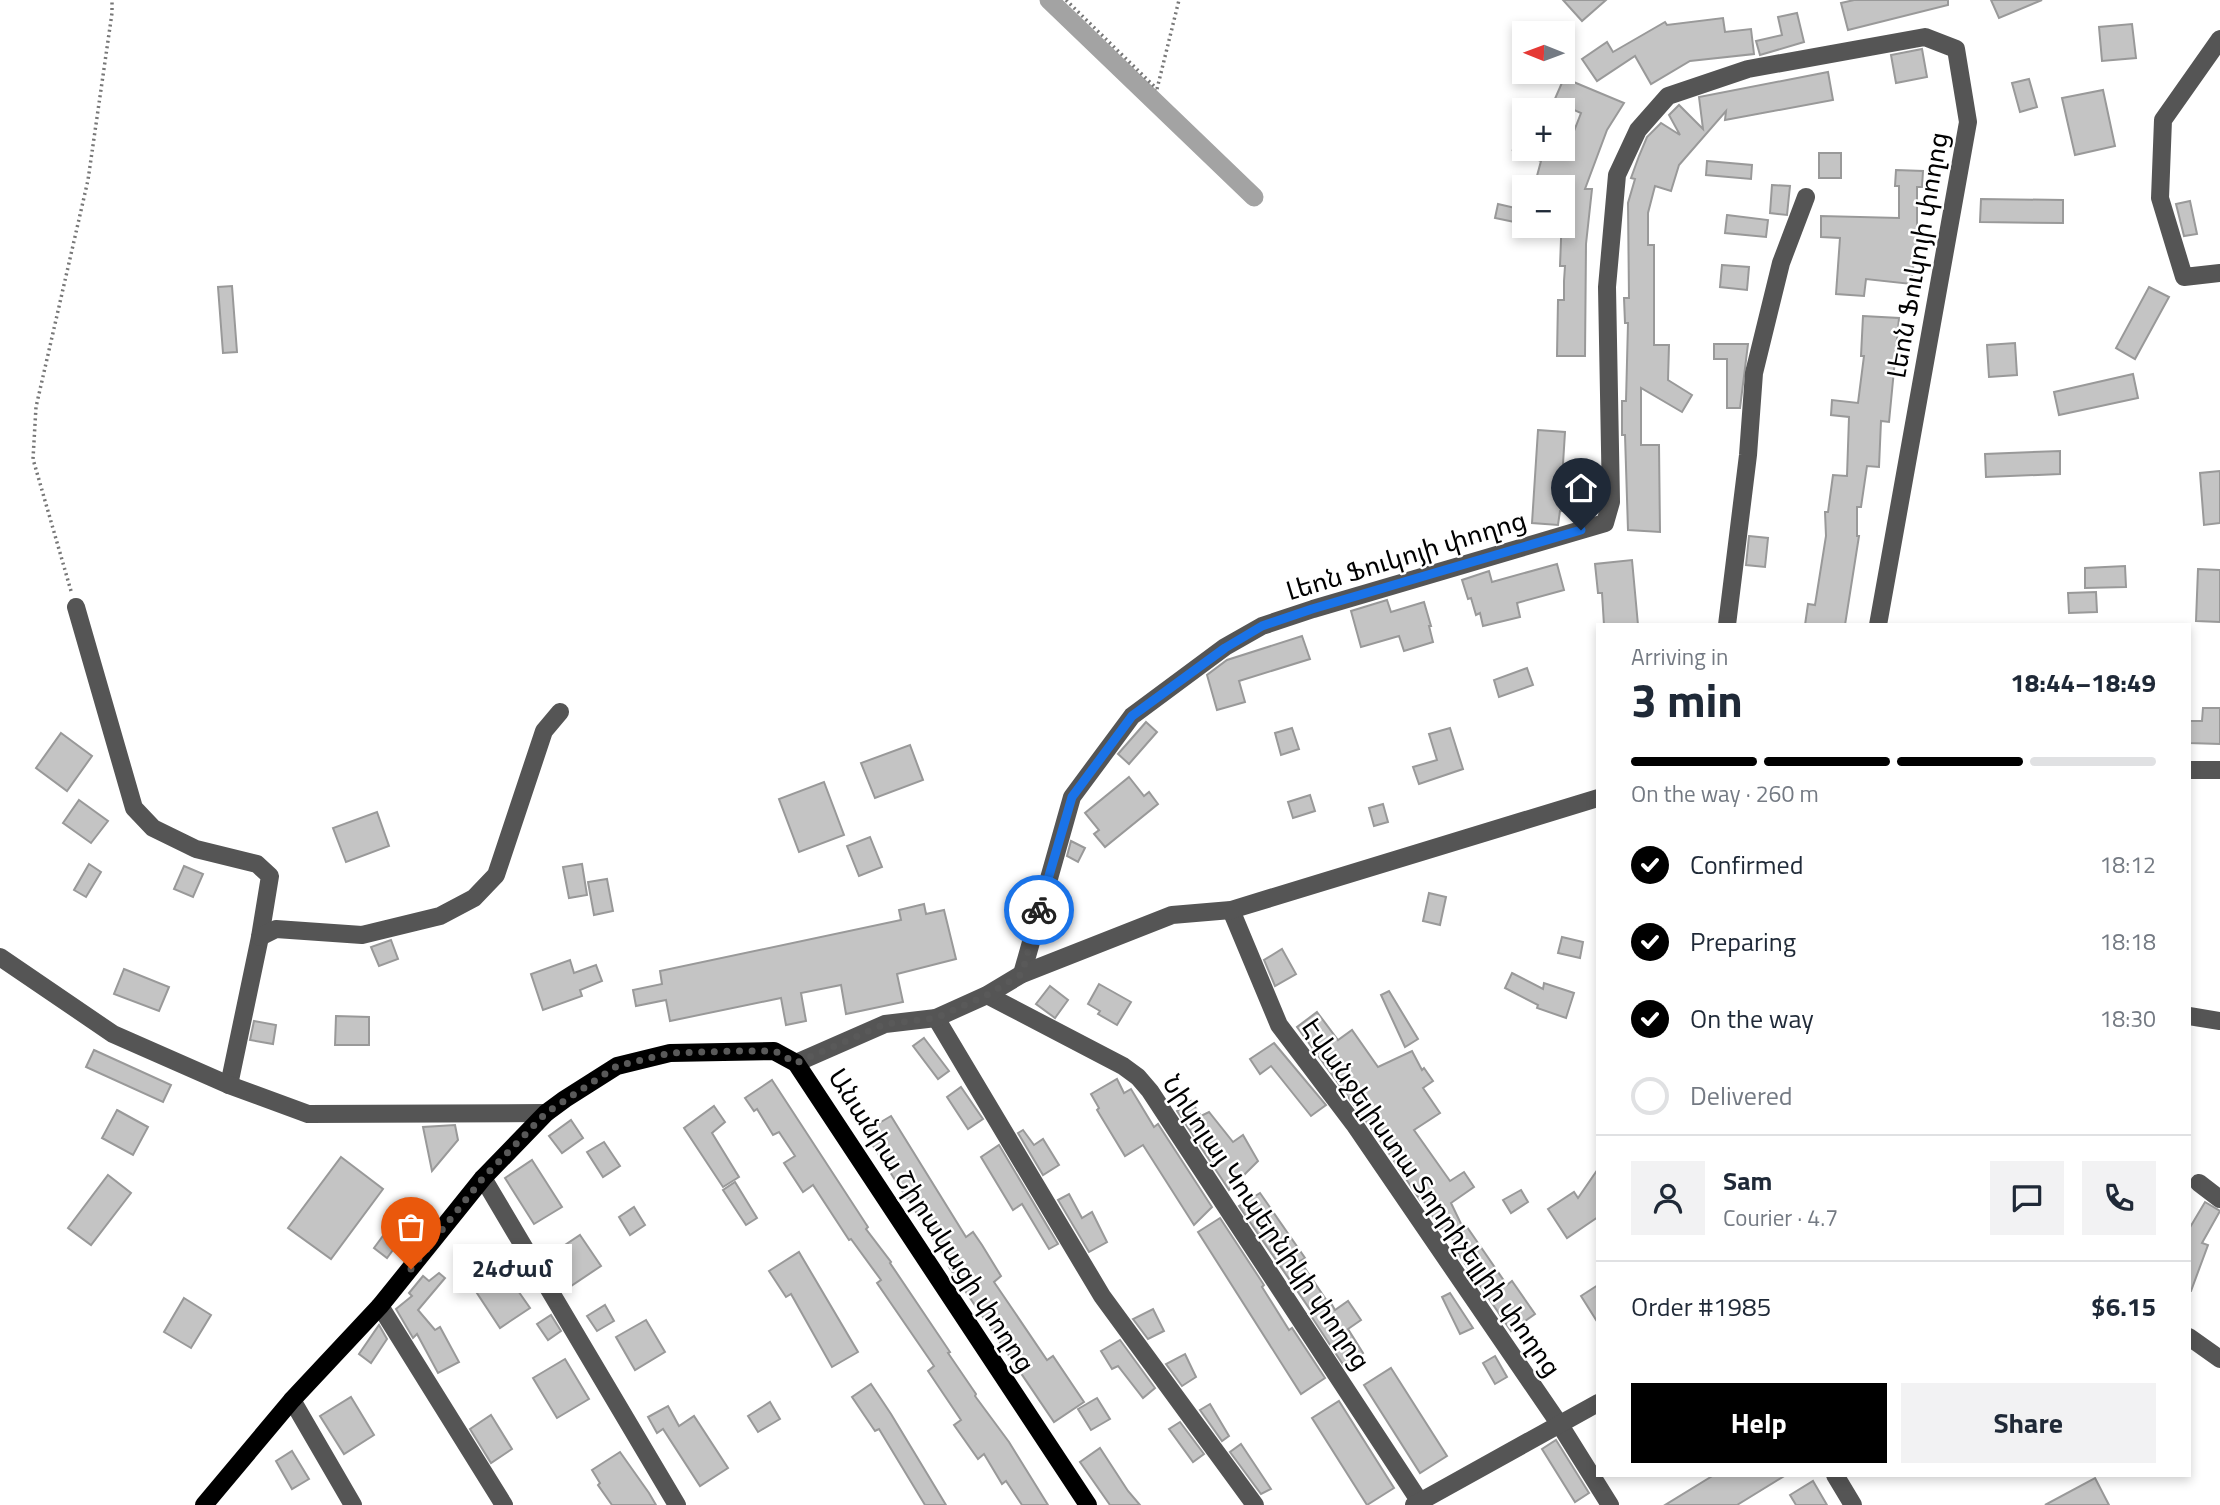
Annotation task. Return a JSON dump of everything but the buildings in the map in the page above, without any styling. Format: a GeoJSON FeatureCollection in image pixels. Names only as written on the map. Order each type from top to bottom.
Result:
{"type":"FeatureCollection","features":[{"type":"Feature","properties":{"kind":"main road","name":"Անանիա Շիրակացի փողոց"},"geometry":{"type":"LineString","coordinates":[[204,1505],[292,1400],[380,1306],[483,1178],[546,1113],[617,1066],[639,1059],[670,1053],[775,1051],[796,1063],[1088,1505]]}},
{"type":"Feature","properties":{"kind":"street","name":"Լեոն Ֆուկոյի փողոց"},"geometry":{"type":"LineString","coordinates":[[1022,974],[1072,797],[1132,716],[1225,648],[1262,626],[1605,523],[1611,502],[1607,287],[1617,174],[1638,130],[1668,96],[1748,69],[1925,37],[1956,49],[1968,122],[1878,623]]}},
{"type":"Feature","properties":{"kind":"street"},"geometry":{"type":"LineString","coordinates":[[2220,39],[2163,120],[2160,198],[2184,277],[2220,273]]}},
{"type":"Feature","properties":{"kind":"street"},"geometry":{"type":"LineString","coordinates":[[1727,623],[1748,455],[1754,373],[1782,263],[1806,197]]}},
{"type":"Feature","properties":{"kind":"street"},"geometry":{"type":"LineString","coordinates":[[76,607],[134,808],[153,828],[196,849],[257,864],[270,876],[229,1085]]}},
{"type":"Feature","properties":{"kind":"street"},"geometry":{"type":"LineString","coordinates":[[260,937],[276,929],[362,935],[440,916],[474,898],[496,875],[544,731],[560,712]]}},
{"type":"Feature","properties":{"kind":"street"},"geometry":{"type":"LineString","coordinates":[[2191,771],[2217,775]]}},
{"type":"Feature","properties":{"kind":"street"},"geometry":{"type":"LineString","coordinates":[[796,1063],[885,1024],[936,1018],[987,995],[1022,974],[1172,915],[1231,910],[1596,799]]}},
{"type":"Feature","properties":{"kind":"street","name":"Էվանջելիստա Տորրիչելլիի փողոց"},"geometry":{"type":"LineString","coordinates":[[1231,910],[1279,1025],[1354,1124],[1560,1425],[1610,1505]]}},
{"type":"Feature","properties":{"kind":"street"},"geometry":{"type":"LineString","coordinates":[[0,957],[113,1034],[229,1085],[308,1114],[546,1113]]}},
{"type":"Feature","properties":{"kind":"street","name":"Նիկոլայ Կոպերնիկի փողոց"},"geometry":{"type":"LineString","coordinates":[[987,995],[1124,1066],[1150,1091],[1419,1504]]}},
{"type":"Feature","properties":{"kind":"street"},"geometry":{"type":"LineString","coordinates":[[2191,1016],[2220,1021]]}},
{"type":"Feature","properties":{"kind":"street"},"geometry":{"type":"LineString","coordinates":[[936,1018],[1102,1296],[1255,1505]]}},
{"type":"Feature","properties":{"kind":"street"},"geometry":{"type":"LineString","coordinates":[[483,1178],[677,1505]]}},
{"type":"Feature","properties":{"kind":"street"},"geometry":{"type":"LineString","coordinates":[[2199,1183],[2220,1199]]}},
{"type":"Feature","properties":{"kind":"street"},"geometry":{"type":"LineString","coordinates":[[380,1306],[504,1505]]}},
{"type":"Feature","properties":{"kind":"street"},"geometry":{"type":"LineString","coordinates":[[2191,1338],[2220,1359]]}},
{"type":"Feature","properties":{"kind":"street"},"geometry":{"type":"LineString","coordinates":[[292,1400],[353,1505]]}},
{"type":"Feature","properties":{"kind":"street"},"geometry":{"type":"LineString","coordinates":[[1419,1504],[1596,1404]]}},
{"type":"Feature","properties":{"kind":"street"},"geometry":{"type":"LineString","coordinates":[[1836,1477],[1853,1505]]}},
{"type":"Feature","properties":{"kind":"path"},"geometry":{"type":"LineString","coordinates":[[76,607],[33,459],[36,407],[88,180],[112,0]]}},
{"type":"Feature","properties":{"kind":"path"},"geometry":{"type":"LineString","coordinates":[[1066,0],[1157,89],[1179,0]]}},
{"type":"Feature","properties":{"kind":"waterway"},"geometry":{"type":"LineString","coordinates":[[1049,0],[1254,197]]}},
{"type":"Feature","properties":{"kind":"way so far"},"geometry":{"type":"LineString","coordinates":[[411,1269],[483,1178],[546,1113],[617,1066],[670,1053],[740,1051],[775,1051],[796,1063],[885,1024],[936,1018],[987,995],[1022,974],[1039,910]]}},
{"type":"Feature","properties":{"kind":"place","name":"24Ժամ"},"geometry":{"type":"Point","coordinates":[411,1269]}},
{"type":"Feature","properties":{"kind":"route"},"geometry":{"type":"LineString","coordinates":[[1039,910],[1072,797],[1132,716],[1225,648],[1262,626],[1312,609],[1581,530]]}}]}
